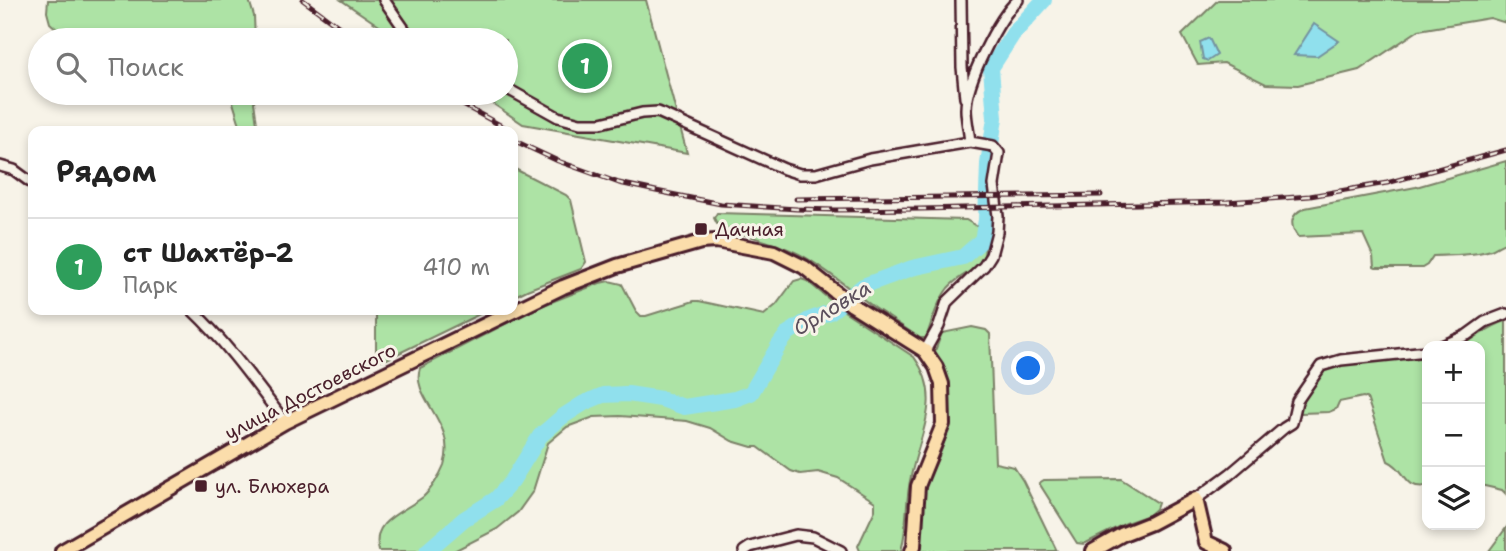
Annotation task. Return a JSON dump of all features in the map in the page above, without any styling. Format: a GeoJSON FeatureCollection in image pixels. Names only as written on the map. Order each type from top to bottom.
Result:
{"type":"FeatureCollection","features":[{"type":"Feature","properties":{"kind":"main road","name":"улица Достоевского"},"geometry":{"type":"LineString","coordinates":[[518,309],[563,287],[617,266],[701,242],[716,241],[774,252],[804,267],[852,305],[926,351]]}},
{"type":"Feature","properties":{"kind":"main road","name":"улица Достоевского"},"geometry":{"type":"LineString","coordinates":[[62,551],[285,422],[505,315]]}},
{"type":"Feature","properties":{"kind":"main road"},"geometry":{"type":"LineString","coordinates":[[912,551],[918,486],[943,424],[942,384],[926,351]]}},
{"type":"Feature","properties":{"kind":"main road"},"geometry":{"type":"LineString","coordinates":[[1093,551],[1196,499],[1206,546],[1225,551]]}},
{"type":"Feature","properties":{"kind":"street"},"geometry":{"type":"LineString","coordinates":[[384,0],[404,28]]}},
{"type":"Feature","properties":{"kind":"street"},"geometry":{"type":"LineString","coordinates":[[961,0],[962,67],[970,142]]}},
{"type":"Feature","properties":{"kind":"street"},"geometry":{"type":"LineString","coordinates":[[966,107],[982,57],[1010,7],[1018,0]]}},
{"type":"Feature","properties":{"kind":"street"},"geometry":{"type":"LineString","coordinates":[[518,95],[558,117],[580,123],[601,123],[658,112],[800,174],[816,174],[870,159],[970,142],[989,145],[999,153],[995,185],[997,232],[991,255],[979,272],[947,302],[939,326],[926,351]]}},
{"type":"Feature","properties":{"kind":"street"},"geometry":{"type":"LineString","coordinates":[[0,166],[14,170],[28,180]]}},
{"type":"Feature","properties":{"kind":"street"},"geometry":{"type":"LineString","coordinates":[[1453,341],[1493,318],[1506,314]]}},
{"type":"Feature","properties":{"kind":"street"},"geometry":{"type":"LineString","coordinates":[[196,315],[242,366],[285,422]]}},
{"type":"Feature","properties":{"kind":"street"},"geometry":{"type":"LineString","coordinates":[[1196,499],[1292,423],[1297,401],[1321,366],[1340,360],[1422,351]]}},
{"type":"Feature","properties":{"kind":"street"},"geometry":{"type":"LineString","coordinates":[[744,551],[750,547],[796,536],[813,537],[841,551]]}},
{"type":"Feature","properties":{"kind":"green space"},"geometry":{"type":"Polygon","coordinates":[[[48,0],[249,0],[254,28],[56,28],[50,23],[48,0]]]}},
{"type":"Feature","properties":{"kind":"green space"},"geometry":{"type":"Polygon","coordinates":[[[341,0],[646,0],[687,153],[523,124],[495,105],[518,105],[518,28],[382,28],[341,0]]]}},
{"type":"Feature","properties":{"kind":"green space"},"geometry":{"type":"Polygon","coordinates":[[[1218,0],[1506,0],[1506,23],[1490,18],[1419,30],[1359,70],[1298,85],[1266,84],[1224,63],[1198,65],[1182,35],[1218,0]]]}},
{"type":"Feature","properties":{"kind":"green space"},"geometry":{"type":"Polygon","coordinates":[[[234,105],[254,105],[257,126],[240,126],[234,105]]]}},
{"type":"Feature","properties":{"kind":"green space"},"geometry":{"type":"Polygon","coordinates":[[[1506,161],[1506,243],[1491,250],[1433,256],[1422,268],[1376,268],[1363,234],[1298,237],[1293,228],[1292,220],[1296,213],[1305,208],[1416,187],[1506,161]]]}},
{"type":"Feature","properties":{"kind":"green space"},"geometry":{"type":"Polygon","coordinates":[[[518,171],[571,200],[586,262],[581,269],[518,294],[518,171]]]}},
{"type":"Feature","properties":{"kind":"green space"},"geometry":{"type":"Polygon","coordinates":[[[717,213],[966,220],[981,229],[984,253],[977,266],[955,281],[944,293],[926,338],[920,338],[809,260],[779,245],[717,224],[714,218],[717,213]]]}},
{"type":"Feature","properties":{"kind":"green space"},"geometry":{"type":"Polygon","coordinates":[[[801,279],[914,357],[923,372],[929,401],[909,485],[901,551],[860,551],[858,546],[875,510],[875,502],[838,478],[818,472],[800,474],[791,471],[758,447],[732,441],[710,428],[687,421],[620,416],[594,417],[567,427],[548,443],[533,491],[518,512],[497,529],[454,551],[379,551],[379,532],[384,524],[426,494],[444,465],[447,450],[445,436],[422,390],[420,368],[536,308],[600,283],[609,281],[622,284],[641,316],[694,301],[764,315],[776,305],[794,281],[801,279]]]}},
{"type":"Feature","properties":{"kind":"green space"},"geometry":{"type":"Polygon","coordinates":[[[376,315],[478,315],[387,359],[379,360],[376,353],[376,315]]]}},
{"type":"Feature","properties":{"kind":"green space"},"geometry":{"type":"Polygon","coordinates":[[[1506,321],[1506,494],[1502,490],[1485,486],[1485,341],[1469,341],[1506,321]]]}},
{"type":"Feature","properties":{"kind":"green space"},"geometry":{"type":"Polygon","coordinates":[[[972,327],[986,330],[990,334],[995,463],[1014,467],[1057,551],[918,551],[926,486],[948,426],[949,401],[945,375],[935,351],[942,333],[972,327]]]}},
{"type":"Feature","properties":{"kind":"green space"},"geometry":{"type":"Polygon","coordinates":[[[1422,357],[1422,486],[1413,485],[1388,461],[1367,398],[1339,402],[1336,409],[1329,412],[1301,413],[1296,409],[1320,371],[1360,362],[1422,357]]]}},
{"type":"Feature","properties":{"kind":"green space"},"geometry":{"type":"Polygon","coordinates":[[[1121,479],[1158,503],[1156,509],[1149,515],[1084,544],[1077,543],[1039,483],[1044,480],[1121,479]]]}},
{"type":"Feature","properties":{"kind":"green space"},"geometry":{"type":"Polygon","coordinates":[[[1506,528],[1506,551],[1489,551],[1506,528]]]}},
{"type":"Feature","properties":{"kind":"water"},"geometry":{"type":"Polygon","coordinates":[[[1314,24],[1339,41],[1317,56],[1294,55],[1314,24]]]}},
{"type":"Feature","properties":{"kind":"water"},"geometry":{"type":"Polygon","coordinates":[[[1209,38],[1217,55],[1208,61],[1203,59],[1200,42],[1209,38]]]}},
{"type":"Feature","properties":{"kind":"waterway","name":"Орловка"},"geometry":{"type":"LineString","coordinates":[[427,551],[464,519],[496,499],[512,481],[540,436],[584,403],[603,395],[628,394],[661,399],[684,407],[735,399],[751,393],[788,333],[809,320],[830,312],[863,286],[912,268],[963,257],[982,240],[986,220],[988,164],[995,118],[991,68],[1013,34],[1044,0]]}},
{"type":"Feature","properties":{"kind":"railway"},"geometry":{"type":"LineString","coordinates":[[303,0],[341,28]]}},
{"type":"Feature","properties":{"kind":"railway"},"geometry":{"type":"LineString","coordinates":[[463,105],[502,126]]}},
{"type":"Feature","properties":{"kind":"railway"},"geometry":{"type":"LineString","coordinates":[[518,142],[558,161],[619,183],[721,204],[836,210],[1227,202],[1310,196],[1387,183],[1506,150]]}},
{"type":"Feature","properties":{"kind":"railway"},"geometry":{"type":"LineString","coordinates":[[796,199],[1101,195]]}},
{"type":"Feature","properties":{"kind":"place","name":"ст Шахтёр-2"},"geometry":{"type":"Point","coordinates":[585,66]}},
{"type":"Feature","properties":{"kind":"place","name":"Дачная"},"geometry":{"type":"Point","coordinates":[701,229]}},
{"type":"Feature","properties":{"kind":"place","name":"ул. Блюхера"},"geometry":{"type":"Point","coordinates":[201,486]}}]}
